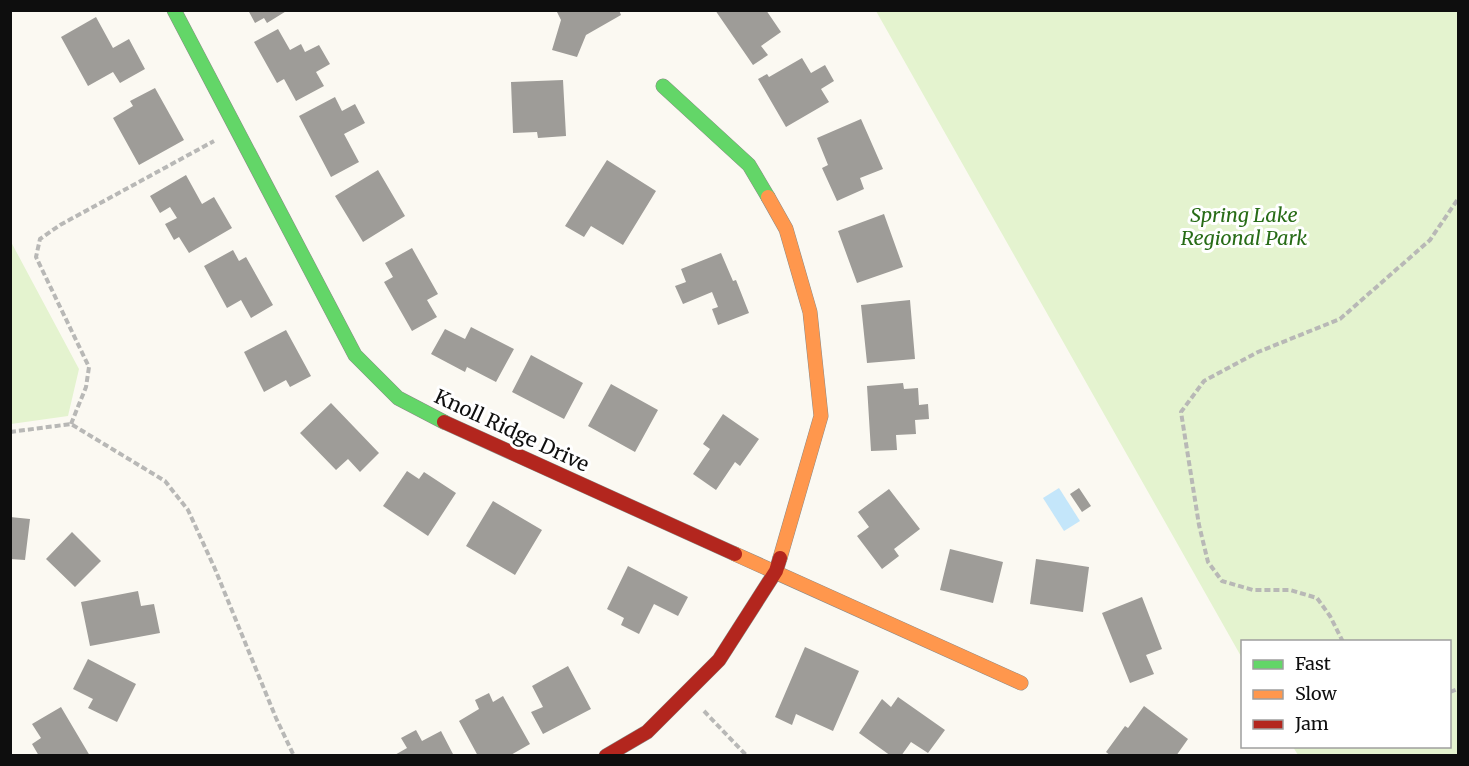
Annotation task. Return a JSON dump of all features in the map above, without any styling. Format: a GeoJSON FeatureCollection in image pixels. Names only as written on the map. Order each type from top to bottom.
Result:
{"type":"FeatureCollection","features":[{"type":"Feature","properties":{"kind":"street","name":"Knoll Ridge Drive"},"geometry":{"type":"LineString","coordinates":[[174,10],[355,355],[398,398],[452,426],[1021,683]]}},
{"type":"Feature","properties":{"kind":"street"},"geometry":{"type":"LineString","coordinates":[[606,756],[647,732],[719,660],[776,571],[822,417],[810,312],[786,229],[750,165],[663,86]]}},
{"type":"Feature","properties":{"kind":"path"},"geometry":{"type":"LineString","coordinates":[[71,424],[86,387],[89,367],[36,257],[40,239],[60,225],[236,129]]}},
{"type":"Feature","properties":{"kind":"path"},"geometry":{"type":"LineString","coordinates":[[1342,640],[1330,616],[1317,598],[1290,590],[1253,590],[1222,581],[1208,562],[1199,525],[1181,412],[1204,381],[1258,352],[1340,319],[1430,240],[1458,199]]}},
{"type":"Feature","properties":{"kind":"path"},"geometry":{"type":"LineString","coordinates":[[10,432],[71,424],[165,481],[188,510],[294,756]]}},
{"type":"Feature","properties":{"kind":"path"},"geometry":{"type":"LineString","coordinates":[[687,694],[747,756]]}},
{"type":"Feature","properties":{"kind":"green space","name":"Spring Lake Regional Park"},"geometry":{"type":"Polygon","coordinates":[[[876,11],[1458,11],[1458,755],[1298,755],[1294,748],[1451,748],[1451,640],[1241,640],[1241,656],[876,11]]]}},
{"type":"Feature","properties":{"kind":"green space"},"geometry":{"type":"Polygon","coordinates":[[[10,240],[79,369],[68,416],[11,424],[10,240]]]}},
{"type":"Feature","properties":{"kind":"water"},"geometry":{"type":"Polygon","coordinates":[[[1059,488],[1080,521],[1064,531],[1043,498],[1059,488]]]}},
{"type":"Feature","properties":{"kind":"building"},"geometry":{"type":"Polygon","coordinates":[[[248,10],[288,10],[267,23],[264,18],[255,23],[248,10]]]}},
{"type":"Feature","properties":{"kind":"building"},"geometry":{"type":"Polygon","coordinates":[[[556,10],[619,10],[621,15],[586,35],[577,57],[552,50],[561,20],[556,10]]]}},
{"type":"Feature","properties":{"kind":"building"},"geometry":{"type":"Polygon","coordinates":[[[715,10],[766,10],[781,32],[761,46],[768,55],[753,65],[715,10]]]}},
{"type":"Feature","properties":{"kind":"building"},"geometry":{"type":"Polygon","coordinates":[[[96,17],[113,48],[129,39],[145,69],[120,83],[113,72],[88,86],[61,37],[96,17]]]}},
{"type":"Feature","properties":{"kind":"building"},"geometry":{"type":"Polygon","coordinates":[[[278,29],[290,50],[301,44],[305,52],[319,45],[330,64],[316,72],[324,86],[296,101],[284,79],[277,83],[254,42],[278,29]]]}},
{"type":"Feature","properties":{"kind":"building"},"geometry":{"type":"Polygon","coordinates":[[[802,58],[811,73],[825,65],[834,81],[821,89],[829,102],[786,127],[758,79],[767,74],[769,77],[802,58]]]}},
{"type":"Feature","properties":{"kind":"building"},"geometry":{"type":"Polygon","coordinates":[[[563,80],[566,136],[538,138],[537,132],[513,133],[511,82],[563,80]]]}},
{"type":"Feature","properties":{"kind":"building"},"geometry":{"type":"Polygon","coordinates":[[[155,88],[184,140],[139,165],[113,118],[133,106],[130,101],[155,88]]]}},
{"type":"Feature","properties":{"kind":"building"},"geometry":{"type":"Polygon","coordinates":[[[335,97],[342,111],[355,104],[365,123],[344,134],[359,162],[331,177],[299,116],[335,97]]]}},
{"type":"Feature","properties":{"kind":"building"},"geometry":{"type":"Polygon","coordinates":[[[861,119],[883,169],[860,178],[864,189],[837,201],[822,168],[828,165],[817,138],[861,119]]]}},
{"type":"Feature","properties":{"kind":"building"},"geometry":{"type":"Polygon","coordinates":[[[607,160],[656,191],[623,245],[591,226],[584,237],[565,226],[607,160]]]}},
{"type":"Feature","properties":{"kind":"building"},"geometry":{"type":"Polygon","coordinates":[[[378,170],[405,216],[363,242],[335,196],[378,170]]]}},
{"type":"Feature","properties":{"kind":"building"},"geometry":{"type":"Polygon","coordinates":[[[186,175],[202,204],[214,197],[232,228],[189,253],[179,237],[174,240],[165,224],[177,218],[170,207],[160,213],[150,196],[186,175]]]}},
{"type":"Feature","properties":{"kind":"building"},"geometry":{"type":"Polygon","coordinates":[[[884,214],[903,267],[857,283],[838,231],[884,214]]]}},
{"type":"Feature","properties":{"kind":"building"},"geometry":{"type":"Polygon","coordinates":[[[412,248],[438,294],[427,300],[437,317],[412,331],[384,282],[393,277],[385,263],[412,248]]]}},
{"type":"Feature","properties":{"kind":"building"},"geometry":{"type":"Polygon","coordinates":[[[233,250],[239,261],[246,257],[273,305],[251,318],[241,300],[227,308],[204,266],[233,250]]]}},
{"type":"Feature","properties":{"kind":"building"},"geometry":{"type":"Polygon","coordinates":[[[721,253],[733,281],[736,280],[749,313],[718,325],[712,309],[718,307],[712,292],[683,304],[675,286],[686,282],[681,269],[721,253]]]}},
{"type":"Feature","properties":{"kind":"building"},"geometry":{"type":"Polygon","coordinates":[[[910,300],[915,359],[867,363],[861,305],[910,300]]]}},
{"type":"Feature","properties":{"kind":"building"},"geometry":{"type":"Polygon","coordinates":[[[471,327],[514,349],[496,382],[467,367],[465,372],[431,354],[445,329],[465,339],[471,327]]]}},
{"type":"Feature","properties":{"kind":"building"},"geometry":{"type":"Polygon","coordinates":[[[286,330],[311,376],[290,387],[286,380],[264,392],[244,352],[286,330]]]}},
{"type":"Feature","properties":{"kind":"building"},"geometry":{"type":"Polygon","coordinates":[[[531,355],[583,383],[564,419],[512,392],[531,355]]]}},
{"type":"Feature","properties":{"kind":"building"},"geometry":{"type":"Polygon","coordinates":[[[903,383],[904,389],[918,388],[919,405],[928,404],[929,419],[915,420],[916,434],[896,435],[897,450],[871,451],[867,386],[903,383]]]}},
{"type":"Feature","properties":{"kind":"building"},"geometry":{"type":"Polygon","coordinates":[[[611,384],[658,410],[635,452],[588,426],[611,384]]]}},
{"type":"Feature","properties":{"kind":"building"},"geometry":{"type":"Polygon","coordinates":[[[331,403],[379,453],[360,472],[348,459],[336,470],[300,433],[331,403]]]}},
{"type":"Feature","properties":{"kind":"building"},"geometry":{"type":"Polygon","coordinates":[[[723,414],[759,439],[740,466],[735,462],[716,490],[693,474],[710,449],[703,444],[723,414]]]}},
{"type":"Feature","properties":{"kind":"building"},"geometry":{"type":"Polygon","coordinates":[[[407,471],[419,479],[424,472],[456,493],[428,536],[383,506],[407,471]]]}},
{"type":"Feature","properties":{"kind":"building"},"geometry":{"type":"Polygon","coordinates":[[[1079,488],[1091,506],[1082,512],[1070,494],[1079,488]]]}},
{"type":"Feature","properties":{"kind":"building"},"geometry":{"type":"Polygon","coordinates":[[[889,489],[920,529],[894,549],[899,556],[882,569],[857,536],[869,527],[858,512],[889,489]]]}},
{"type":"Feature","properties":{"kind":"building"},"geometry":{"type":"Polygon","coordinates":[[[493,501],[542,530],[515,575],[466,546],[493,501]]]}},
{"type":"Feature","properties":{"kind":"building"},"geometry":{"type":"Polygon","coordinates":[[[10,517],[30,519],[25,560],[10,559],[10,517]]]}},
{"type":"Feature","properties":{"kind":"building"},"geometry":{"type":"Polygon","coordinates":[[[72,532],[101,561],[75,587],[46,559],[72,532]]]}},
{"type":"Feature","properties":{"kind":"building"},"geometry":{"type":"Polygon","coordinates":[[[950,549],[1003,562],[993,603],[940,590],[950,549]]]}},
{"type":"Feature","properties":{"kind":"building"},"geometry":{"type":"Polygon","coordinates":[[[1036,559],[1089,567],[1083,612],[1030,604],[1036,559]]]}},
{"type":"Feature","properties":{"kind":"building"},"geometry":{"type":"Polygon","coordinates":[[[628,566],[688,597],[678,616],[654,604],[639,634],[621,625],[624,618],[607,609],[628,566]]]}},
{"type":"Feature","properties":{"kind":"building"},"geometry":{"type":"Polygon","coordinates":[[[138,591],[141,606],[154,604],[160,633],[90,646],[81,602],[138,591]]]}},
{"type":"Feature","properties":{"kind":"building"},"geometry":{"type":"Polygon","coordinates":[[[1142,597],[1162,649],[1146,655],[1154,674],[1130,683],[1102,613],[1142,597]]]}},
{"type":"Feature","properties":{"kind":"building"},"geometry":{"type":"Polygon","coordinates":[[[805,647],[859,671],[833,731],[796,714],[792,725],[775,717],[805,647]]]}},
{"type":"Feature","properties":{"kind":"building"},"geometry":{"type":"Polygon","coordinates":[[[88,659],[136,684],[117,722],[88,708],[93,699],[73,689],[88,659]]]}},
{"type":"Feature","properties":{"kind":"building"},"geometry":{"type":"Polygon","coordinates":[[[568,666],[591,709],[543,734],[531,712],[543,707],[532,686],[568,666]]]}},
{"type":"Feature","properties":{"kind":"building"},"geometry":{"type":"Polygon","coordinates":[[[489,693],[493,702],[503,696],[530,744],[509,756],[478,756],[459,721],[479,709],[475,700],[489,693]]]}},
{"type":"Feature","properties":{"kind":"building"},"geometry":{"type":"Polygon","coordinates":[[[898,697],[945,730],[928,753],[911,742],[901,756],[891,756],[859,733],[882,699],[891,707],[898,697]]]}},
{"type":"Feature","properties":{"kind":"building"},"geometry":{"type":"Polygon","coordinates":[[[1144,706],[1188,739],[1176,756],[1111,756],[1106,752],[1125,726],[1128,728],[1144,706]]]}},
{"type":"Feature","properties":{"kind":"building"},"geometry":{"type":"Polygon","coordinates":[[[61,707],[90,756],[39,756],[32,744],[41,738],[32,724],[61,707]]]}},
{"type":"Feature","properties":{"kind":"building"},"geometry":{"type":"Polygon","coordinates":[[[416,730],[422,741],[441,731],[454,756],[393,756],[407,748],[401,738],[416,730]]]}},
{"type":"Feature","properties":{"kind":"traffic: fast"},"geometry":{"type":"LineString","coordinates":[[174,10],[355,355],[398,398],[444,422]]}},
{"type":"Feature","properties":{"kind":"traffic: fast"},"geometry":{"type":"LineString","coordinates":[[663,86],[749,165],[768,197]]}},
{"type":"Feature","properties":{"kind":"traffic: slow"},"geometry":{"type":"LineString","coordinates":[[768,197],[786,229],[810,312],[821,416],[780,558]]}},
{"type":"Feature","properties":{"kind":"traffic: slow"},"geometry":{"type":"LineString","coordinates":[[735,554],[1021,683]]}},
{"type":"Feature","properties":{"kind":"traffic: jam"},"geometry":{"type":"LineString","coordinates":[[444,422],[735,554]]}},
{"type":"Feature","properties":{"kind":"traffic: jam"},"geometry":{"type":"LineString","coordinates":[[606,756],[647,732],[719,660],[776,571],[780,558]]}}]}
